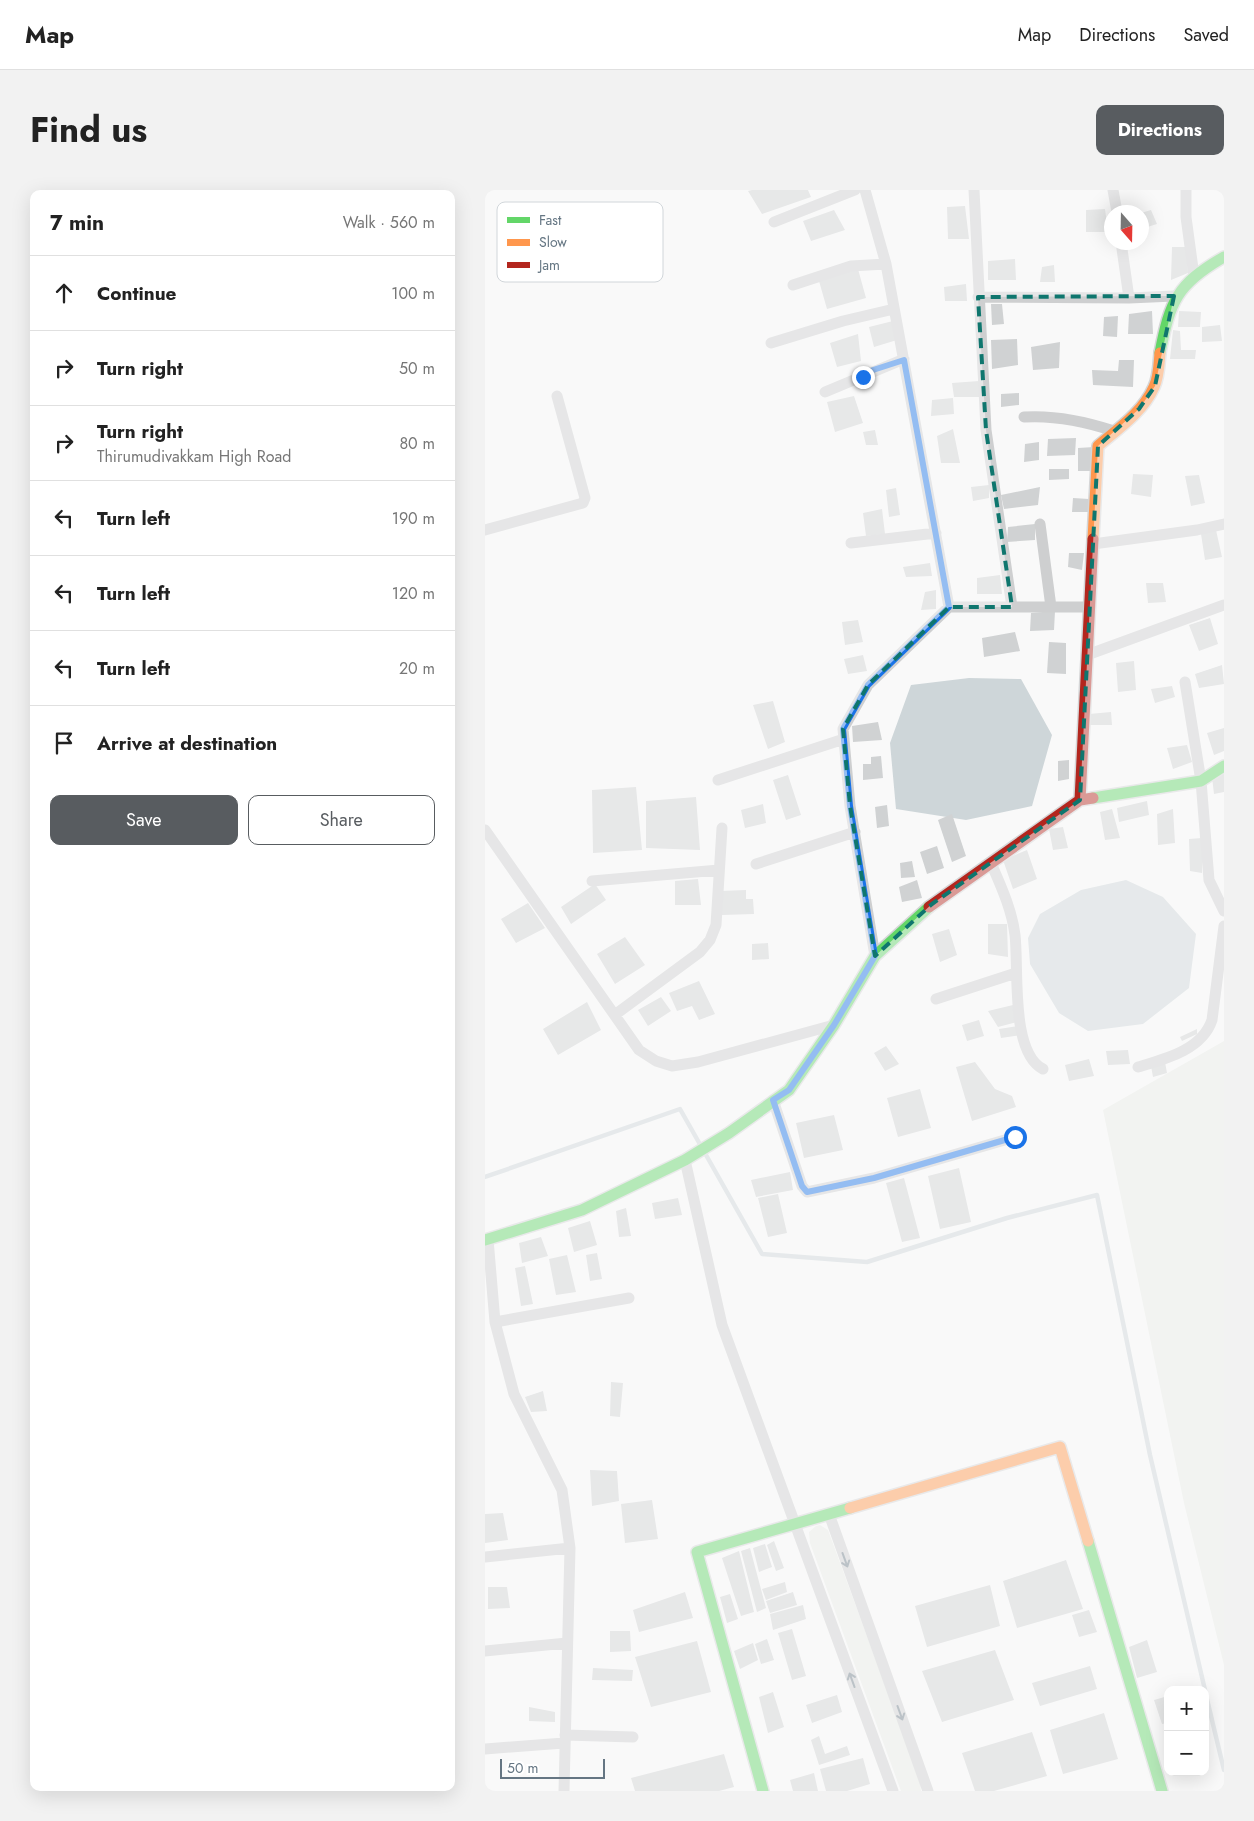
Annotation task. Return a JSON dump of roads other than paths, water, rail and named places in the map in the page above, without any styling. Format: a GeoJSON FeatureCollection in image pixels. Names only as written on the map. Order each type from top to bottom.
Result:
{"type":"FeatureCollection","features":[{"type":"Feature","properties":{"kind":"street"},"geometry":{"type":"LineString","coordinates":[[774,222],[826,194],[855,190]]}},
{"type":"Feature","properties":{"kind":"street"},"geometry":{"type":"LineString","coordinates":[[865,190],[886,264],[949,607]]}},
{"type":"Feature","properties":{"kind":"street"},"geometry":{"type":"LineString","coordinates":[[974,190],[986,430],[1012,607]]}},
{"type":"Feature","properties":{"kind":"street"},"geometry":{"type":"LineString","coordinates":[[1113,190],[1116,205]]}},
{"type":"Feature","properties":{"kind":"street"},"geometry":{"type":"LineString","coordinates":[[1186,190],[1186,217],[1194,276]]}},
{"type":"Feature","properties":{"kind":"street"},"geometry":{"type":"LineString","coordinates":[[1122,250],[1129,298]]}},
{"type":"Feature","properties":{"kind":"street"},"geometry":{"type":"LineString","coordinates":[[1080,800],[1098,446],[1139,409],[1155,386],[1167,317],[1174,296],[1194,276],[1224,257]]}},
{"type":"Feature","properties":{"kind":"street"},"geometry":{"type":"LineString","coordinates":[[793,285],[851,266],[886,264]]}},
{"type":"Feature","properties":{"kind":"street"},"geometry":{"type":"LineString","coordinates":[[978,297],[1129,298],[1174,296]]}},
{"type":"Feature","properties":{"kind":"street"},"geometry":{"type":"LineString","coordinates":[[771,343],[843,321],[895,309]]}},
{"type":"Feature","properties":{"kind":"street"},"geometry":{"type":"LineString","coordinates":[[825,392],[851,383],[873,370],[904,360]]}},
{"type":"Feature","properties":{"kind":"street"},"geometry":{"type":"LineString","coordinates":[[485,530],[583,503],[585,498],[557,396]]}},
{"type":"Feature","properties":{"kind":"street"},"geometry":{"type":"LineString","coordinates":[[1024,417],[1061,418],[1089,423],[1113,431]]}},
{"type":"Feature","properties":{"kind":"street"},"geometry":{"type":"LineString","coordinates":[[1041,524],[1051,607]]}},
{"type":"Feature","properties":{"kind":"street"},"geometry":{"type":"LineString","coordinates":[[1093,544],[1197,530],[1224,524]]}},
{"type":"Feature","properties":{"kind":"street"},"geometry":{"type":"LineString","coordinates":[[851,543],[936,533]]}},
{"type":"Feature","properties":{"kind":"street"},"geometry":{"type":"LineString","coordinates":[[1087,655],[1224,605]]}},
{"type":"Feature","properties":{"kind":"street"},"geometry":{"type":"LineString","coordinates":[[875,956],[855,832],[843,729],[868,685],[949,607],[1090,607]]}},
{"type":"Feature","properties":{"kind":"street"},"geometry":{"type":"LineString","coordinates":[[1185,682],[1201,781],[1209,880],[1224,911]]}},
{"type":"Feature","properties":{"kind":"street"},"geometry":{"type":"LineString","coordinates":[[717,780],[844,739]]}},
{"type":"Feature","properties":{"kind":"street"},"geometry":{"type":"LineString","coordinates":[[564,1791],[570,1548],[562,1490],[514,1394],[495,1322],[486,1239],[582,1210],[690,1158],[789,1090],[834,1025],[875,956],[932,904],[1080,800],[1201,781],[1224,766]]}},
{"type":"Feature","properties":{"kind":"street"},"geometry":{"type":"LineString","coordinates":[[616,1014],[700,952],[710,940],[716,925],[722,828]]}},
{"type":"Feature","properties":{"kind":"street"},"geometry":{"type":"LineString","coordinates":[[485,830],[616,1014],[639,1050],[656,1061],[672,1066],[697,1062],[834,1025]]}},
{"type":"Feature","properties":{"kind":"street"},"geometry":{"type":"LineString","coordinates":[[756,864],[855,832]]}},
{"type":"Feature","properties":{"kind":"street"},"geometry":{"type":"LineString","coordinates":[[991,863],[1006,898],[1015,934],[1017,998],[1029,1057],[1034,1064],[1043,1069]]}},
{"type":"Feature","properties":{"kind":"street"},"geometry":{"type":"LineString","coordinates":[[592,881],[719,870]]}},
{"type":"Feature","properties":{"kind":"street"},"geometry":{"type":"LineString","coordinates":[[1138,1067],[1189,1048],[1209,1031],[1224,926]]}},
{"type":"Feature","properties":{"kind":"street"},"geometry":{"type":"LineString","coordinates":[[936,999],[1015,973]]}},
{"type":"Feature","properties":{"kind":"street"},"geometry":{"type":"LineString","coordinates":[[773,1100],[802,1186],[807,1192],[874,1178],[1015,1137]]}},
{"type":"Feature","properties":{"kind":"street"},"geometry":{"type":"LineString","coordinates":[[690,1158],[722,1325],[893,1791]]}},
{"type":"Feature","properties":{"kind":"street"},"geometry":{"type":"LineString","coordinates":[[495,1322],[629,1298]]}},
{"type":"Feature","properties":{"kind":"street"},"geometry":{"type":"LineString","coordinates":[[763,1791],[697,1552],[1061,1446],[1162,1791]]}},
{"type":"Feature","properties":{"kind":"street"},"geometry":{"type":"LineString","coordinates":[[829,1514],[928,1791]]}},
{"type":"Feature","properties":{"kind":"street"},"geometry":{"type":"LineString","coordinates":[[485,1557],[570,1548]]}},
{"type":"Feature","properties":{"kind":"street"},"geometry":{"type":"LineString","coordinates":[[485,1651],[567,1643]]}},
{"type":"Feature","properties":{"kind":"street"},"geometry":{"type":"LineString","coordinates":[[485,1749],[565,1739],[633,1737]]}},
{"type":"Feature","properties":{"kind":"waterway"},"geometry":{"type":"LineString","coordinates":[[485,1177],[680,1109],[762,1254],[867,1262],[1007,1218],[1097,1195],[1150,1455],[1204,1686]]}},
{"type":"Feature","properties":{"kind":"waterway"},"geometry":{"type":"LineString","coordinates":[[1209,1708],[1224,1770]]}}]}
